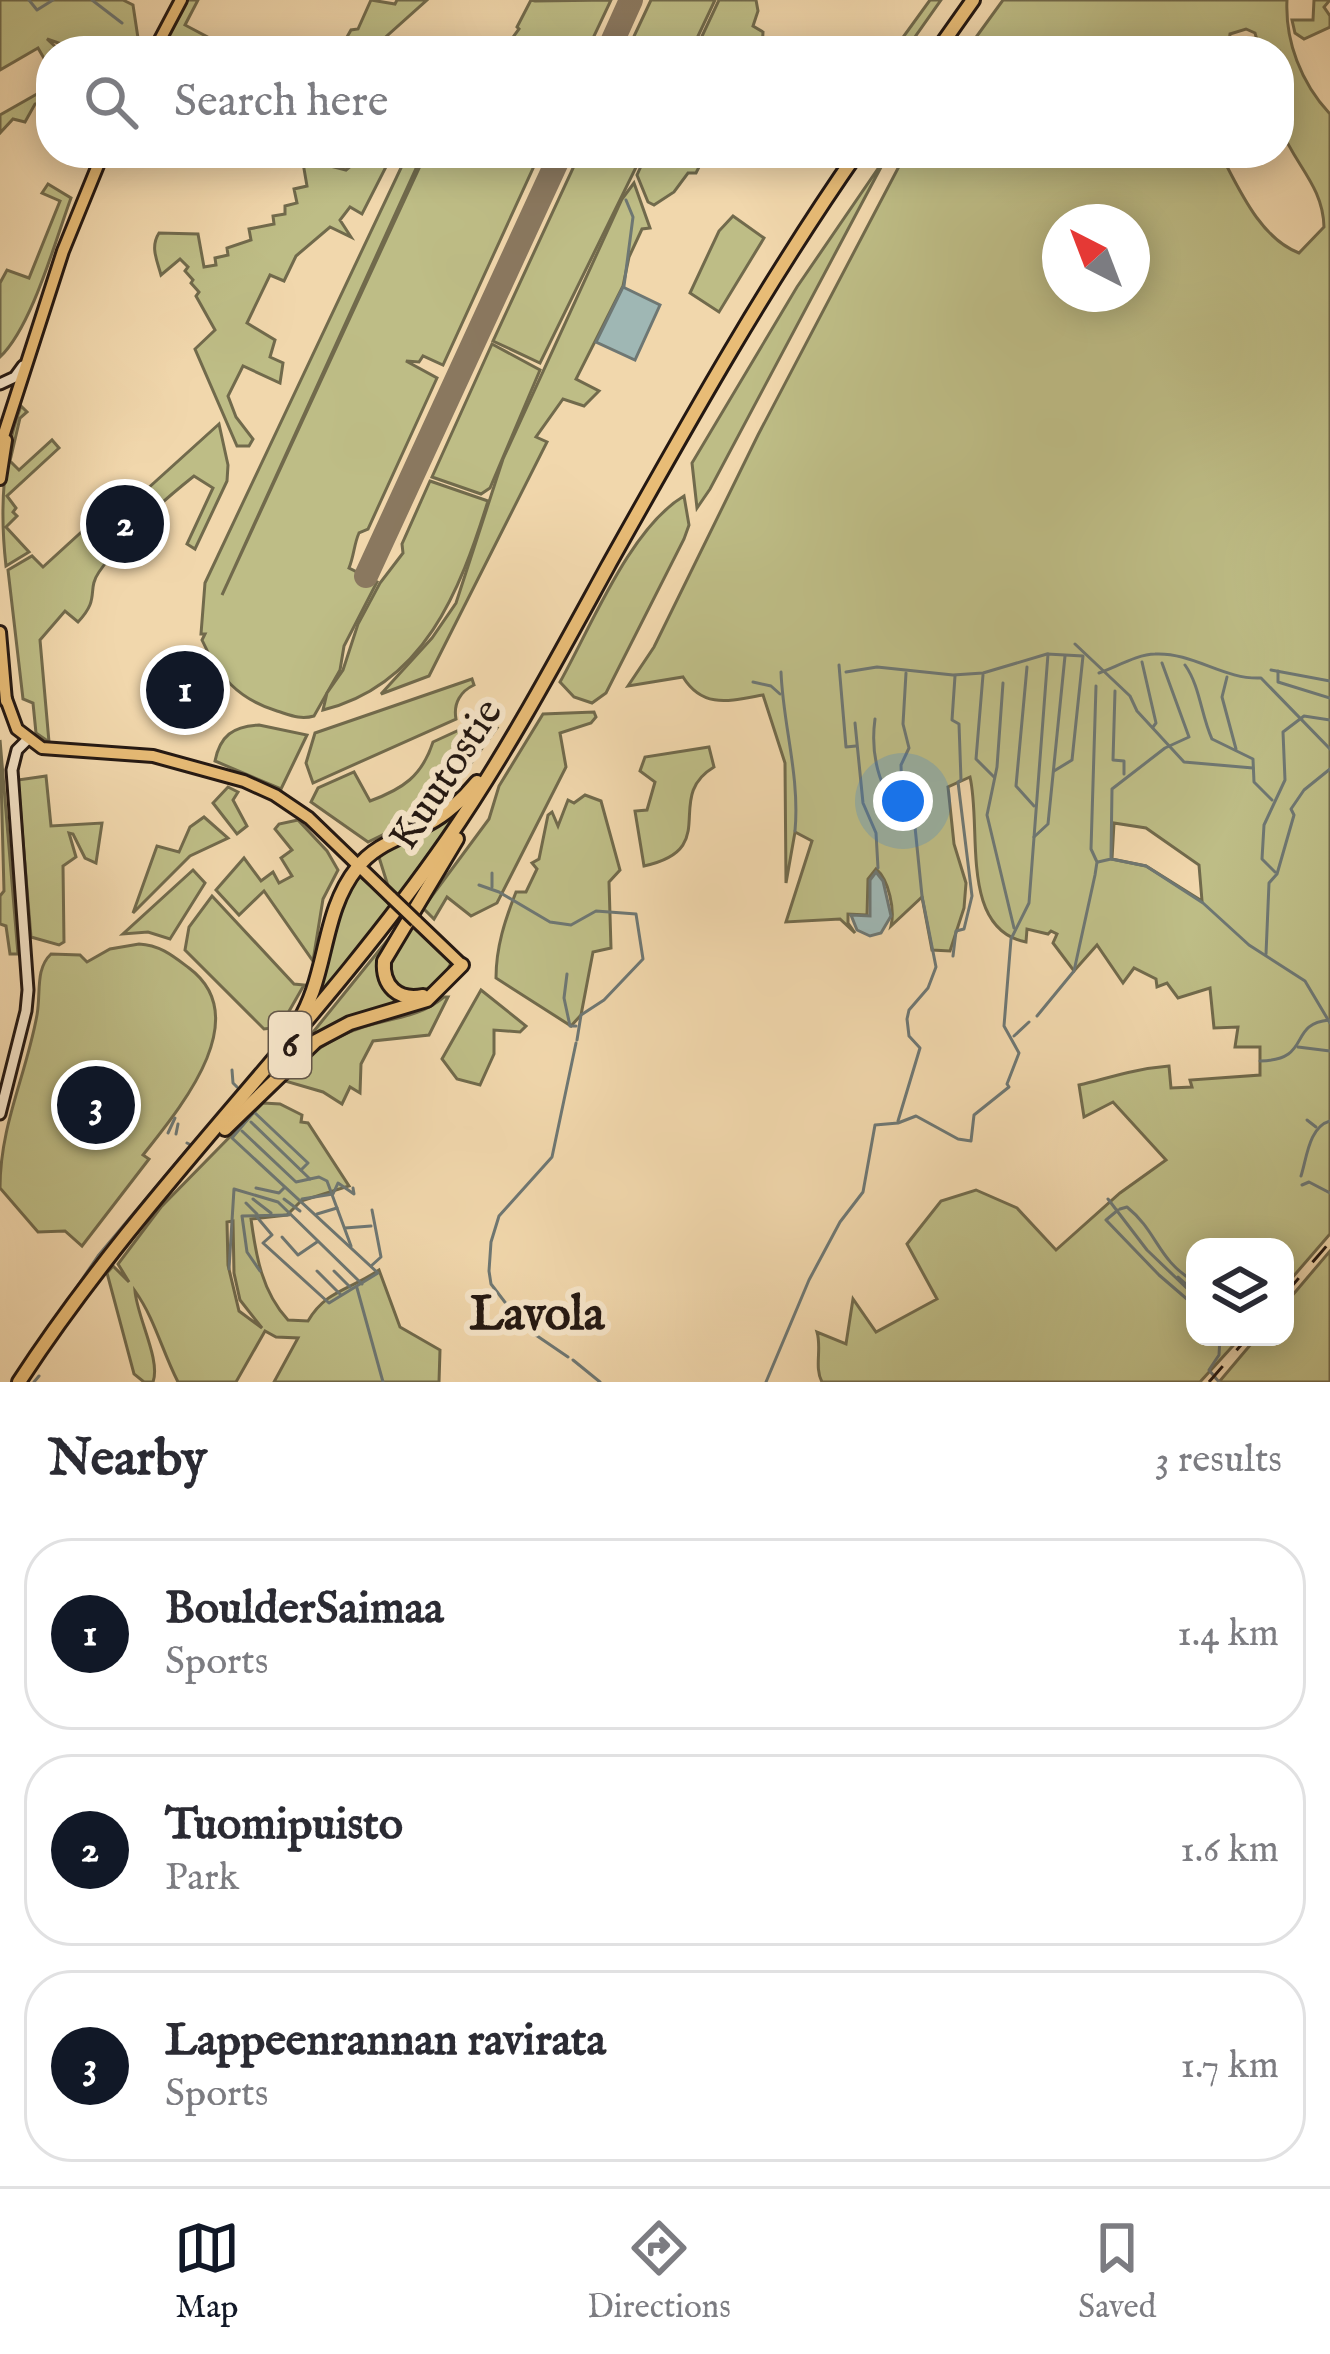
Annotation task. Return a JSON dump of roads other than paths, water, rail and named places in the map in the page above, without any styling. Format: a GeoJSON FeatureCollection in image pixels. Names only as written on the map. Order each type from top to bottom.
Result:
{"type":"FeatureCollection","features":[{"type":"Feature","properties":{"kind":"highway"},"geometry":{"type":"LineString","coordinates":[[944,36],[969,0]]}},
{"type":"Feature","properties":{"kind":"highway","name":"Kuutostie"},"geometry":{"type":"LineString","coordinates":[[28,1382],[125,1243],[348,986],[463,830],[711,383],[851,168]]}},
{"type":"Feature","properties":{"kind":"highway"},"geometry":{"type":"LineString","coordinates":[[178,1170],[300,1021],[323,967],[336,900],[358,866],[382,845],[432,822],[455,805],[545,688]]}},
{"type":"Feature","properties":{"kind":"highway","name":"Kuutostie"},"geometry":{"type":"LineString","coordinates":[[19,1382],[107,1255],[379,935],[545,688]]}},
{"type":"Feature","properties":{"kind":"highway"},"geometry":{"type":"LineString","coordinates":[[460,963],[418,997],[400,995],[383,974],[391,942],[463,830]]}},
{"type":"Feature","properties":{"kind":"highway"},"geometry":{"type":"LineString","coordinates":[[212,1143],[316,1041],[350,1023],[427,1000],[460,963]]}},
{"type":"Feature","properties":{"kind":"main road"},"geometry":{"type":"LineString","coordinates":[[162,36],[181,0]]}},
{"type":"Feature","properties":{"kind":"main road"},"geometry":{"type":"LineString","coordinates":[[0,446],[78,200],[94,168]]}},
{"type":"Feature","properties":{"kind":"main road"},"geometry":{"type":"LineString","coordinates":[[0,476],[18,389],[40,322]]}},
{"type":"Feature","properties":{"kind":"main road"},"geometry":{"type":"LineString","coordinates":[[0,387],[17,376],[28,356]]}},
{"type":"Feature","properties":{"kind":"main road"},"geometry":{"type":"LineString","coordinates":[[0,387],[18,389]]}},
{"type":"Feature","properties":{"kind":"main road"},"geometry":{"type":"LineString","coordinates":[[0,387],[11,406]]}},
{"type":"Feature","properties":{"kind":"main road"},"geometry":{"type":"LineString","coordinates":[[0,632],[6,699],[26,742],[53,751],[156,757],[244,781],[269,793],[309,818],[460,963]]}},
{"type":"Feature","properties":{"kind":"main road"},"geometry":{"type":"LineString","coordinates":[[0,1114],[28,989],[12,770],[15,754],[26,742]]}},
{"type":"Feature","properties":{"kind":"water"},"geometry":{"type":"Polygon","coordinates":[[[623,287],[660,305],[635,360],[596,342],[623,287]]]}},
{"type":"Feature","properties":{"kind":"water"},"geometry":{"type":"Polygon","coordinates":[[[876,872],[883,881],[891,916],[881,933],[870,936],[857,930],[851,915],[870,916],[870,880],[876,872]]]}},
{"type":"Feature","properties":{"kind":"waterway"},"geometry":{"type":"LineString","coordinates":[[29,0],[37,10],[53,0]]}},
{"type":"Feature","properties":{"kind":"waterway"},"geometry":{"type":"LineString","coordinates":[[92,0],[122,23]]}},
{"type":"Feature","properties":{"kind":"waterway"},"geometry":{"type":"LineString","coordinates":[[624,286],[633,217],[626,200]]}},
{"type":"Feature","properties":{"kind":"waterway"},"geometry":{"type":"LineString","coordinates":[[1075,644],[1130,696],[1137,711],[1184,762],[1253,768]]}},
{"type":"Feature","properties":{"kind":"waterway"},"geometry":{"type":"LineString","coordinates":[[846,672],[877,667],[953,675],[983,673],[1047,654],[1083,656],[1072,760],[1054,771]]}},
{"type":"Feature","properties":{"kind":"waterway"},"geometry":{"type":"LineString","coordinates":[[766,1382],[809,1280],[840,1222],[863,1192],[875,1125],[916,1116],[971,1141],[974,1115],[1009,1087],[1019,1053],[1004,1026],[1011,939],[1029,903],[1048,654]]}},
{"type":"Feature","properties":{"kind":"waterway"},"geometry":{"type":"LineString","coordinates":[[1099,673],[1155,654],[1261,678],[1330,749]]}},
{"type":"Feature","properties":{"kind":"waterway"},"geometry":{"type":"LineString","coordinates":[[1034,837],[1048,824],[1065,656]]}},
{"type":"Feature","properties":{"kind":"waterway"},"geometry":{"type":"LineString","coordinates":[[1142,662],[1156,723],[1153,727]]}},
{"type":"Feature","properties":{"kind":"waterway"},"geometry":{"type":"LineString","coordinates":[[1111,857],[1112,789],[1165,748],[1189,737],[1162,663]]}},
{"type":"Feature","properties":{"kind":"waterway"},"geometry":{"type":"LineString","coordinates":[[839,665],[846,747],[856,746]]}},
{"type":"Feature","properties":{"kind":"waterway"},"geometry":{"type":"LineString","coordinates":[[1185,665],[1212,739],[1253,759],[1254,782],[1272,800]]}},
{"type":"Feature","properties":{"kind":"waterway"},"geometry":{"type":"LineString","coordinates":[[1027,667],[1016,786],[1034,806]]}},
{"type":"Feature","properties":{"kind":"waterway"},"geometry":{"type":"LineString","coordinates":[[1271,670],[1330,681]]}},
{"type":"Feature","properties":{"kind":"waterway"},"geometry":{"type":"LineString","coordinates":[[1278,671],[1278,682],[1330,698]]}},
{"type":"Feature","properties":{"kind":"waterway"},"geometry":{"type":"LineString","coordinates":[[781,672],[795,831]]}},
{"type":"Feature","properties":{"kind":"waterway"},"geometry":{"type":"LineString","coordinates":[[898,1121],[920,1048],[909,1036],[909,1010],[928,988],[936,967],[915,827],[902,796],[901,765],[909,748],[903,724],[906,673]]}},
{"type":"Feature","properties":{"kind":"waterway"},"geometry":{"type":"LineString","coordinates":[[983,675],[976,759],[994,777]]}},
{"type":"Feature","properties":{"kind":"waterway"},"geometry":{"type":"LineString","coordinates":[[953,956],[956,931],[964,929],[972,896],[958,782],[959,724],[952,720],[955,676]]}},
{"type":"Feature","properties":{"kind":"waterway"},"geometry":{"type":"LineString","coordinates":[[1227,677],[1222,697],[1236,749]]}},
{"type":"Feature","properties":{"kind":"waterway"},"geometry":{"type":"LineString","coordinates":[[753,682],[771,686],[780,694]]}},
{"type":"Feature","properties":{"kind":"waterway"},"geometry":{"type":"LineString","coordinates":[[1003,683],[997,767],[987,815],[1014,928]]}},
{"type":"Feature","properties":{"kind":"waterway"},"geometry":{"type":"LineString","coordinates":[[1037,1016],[1074,971],[1095,875],[1097,862],[1091,849],[1096,686]]}},
{"type":"Feature","properties":{"kind":"waterway"},"geometry":{"type":"LineString","coordinates":[[1115,691],[1113,760],[1124,761],[1124,774]]}},
{"type":"Feature","properties":{"kind":"waterway"},"geometry":{"type":"LineString","coordinates":[[1275,872],[1262,859],[1264,825],[1285,780],[1283,732],[1304,716],[1330,720]]}},
{"type":"Feature","properties":{"kind":"waterway"},"geometry":{"type":"LineString","coordinates":[[875,719],[874,749],[880,776],[906,827],[913,827]]}},
{"type":"Feature","properties":{"kind":"waterway"},"geometry":{"type":"LineString","coordinates":[[855,723],[863,803],[876,833],[878,868]]}},
{"type":"Feature","properties":{"kind":"waterway"},"geometry":{"type":"LineString","coordinates":[[1266,954],[1269,883],[1277,874],[1294,815],[1291,809],[1304,790],[1330,769]]}},
{"type":"Feature","properties":{"kind":"waterway"},"geometry":{"type":"LineString","coordinates":[[1098,862],[1111,859],[1146,866],[1203,903],[1249,945],[1305,981],[1330,1023]]}},
{"type":"Feature","properties":{"kind":"waterway"},"geometry":{"type":"LineString","coordinates":[[492,873],[492,887]]}},
{"type":"Feature","properties":{"kind":"waterway"},"geometry":{"type":"LineString","coordinates":[[479,885],[550,922],[571,925],[596,911],[636,914],[643,959],[604,1000],[581,1015],[577,1040]]}},
{"type":"Feature","properties":{"kind":"waterway"},"geometry":{"type":"LineString","coordinates":[[567,974],[564,998],[570,1026],[576,1026]]}},
{"type":"Feature","properties":{"kind":"waterway"},"geometry":{"type":"LineString","coordinates":[[1260,1061],[1287,1055],[1308,1028],[1329,1020]]}},
{"type":"Feature","properties":{"kind":"waterway"},"geometry":{"type":"LineString","coordinates":[[1014,1036],[1029,1022]]}},
{"type":"Feature","properties":{"kind":"waterway"},"geometry":{"type":"LineString","coordinates":[[568,1357],[524,1327],[491,1284],[489,1271],[499,1216],[552,1157],[576,1043]]}},
{"type":"Feature","properties":{"kind":"waterway"},"geometry":{"type":"LineString","coordinates":[[1298,1047],[1330,1051]]}},
{"type":"Feature","properties":{"kind":"waterway"},"geometry":{"type":"LineString","coordinates":[[232,1070],[237,1087]]}},
{"type":"Feature","properties":{"kind":"waterway"},"geometry":{"type":"LineString","coordinates":[[221,1113],[241,1087]]}},
{"type":"Feature","properties":{"kind":"waterway"},"geometry":{"type":"LineString","coordinates":[[256,1216],[272,1235],[263,1243],[329,1303],[378,1273],[232,1138],[254,1112],[308,1163],[301,1170]]}},
{"type":"Feature","properties":{"kind":"waterway"},"geometry":{"type":"LineString","coordinates":[[168,1133],[175,1118]]}},
{"type":"Feature","properties":{"kind":"waterway"},"geometry":{"type":"LineString","coordinates":[[193,1144],[214,1120]]}},
{"type":"Feature","properties":{"kind":"waterway"},"geometry":{"type":"LineString","coordinates":[[1307,1120],[1316,1127]]}},
{"type":"Feature","properties":{"kind":"waterway"},"geometry":{"type":"LineString","coordinates":[[1301,1176],[1313,1136],[1330,1121]]}},
{"type":"Feature","properties":{"kind":"waterway"},"geometry":{"type":"LineString","coordinates":[[251,1122],[310,1179]]}},
{"type":"Feature","properties":{"kind":"waterway"},"geometry":{"type":"LineString","coordinates":[[176,1134],[178,1124]]}},
{"type":"Feature","properties":{"kind":"waterway"},"geometry":{"type":"LineString","coordinates":[[242,1131],[296,1182],[319,1177],[327,1181],[351,1246]]}},
{"type":"Feature","properties":{"kind":"waterway"},"geometry":{"type":"LineString","coordinates":[[30,1356],[98,1256],[191,1145],[187,1143]]}},
{"type":"Feature","properties":{"kind":"waterway"},"geometry":{"type":"LineString","coordinates":[[1302,1185],[1309,1182],[1330,1193]]}},
{"type":"Feature","properties":{"kind":"waterway"},"geometry":{"type":"LineString","coordinates":[[302,1199],[333,1194],[338,1183],[354,1194],[353,1188]]}},
{"type":"Feature","properties":{"kind":"waterway"},"geometry":{"type":"LineString","coordinates":[[256,1188],[279,1193],[284,1188]]}},
{"type":"Feature","properties":{"kind":"waterway"},"geometry":{"type":"LineString","coordinates":[[229,1269],[234,1189],[278,1202],[362,1284]]}},
{"type":"Feature","properties":{"kind":"waterway"},"geometry":{"type":"LineString","coordinates":[[253,1199],[271,1213]]}},
{"type":"Feature","properties":{"kind":"waterway"},"geometry":{"type":"LineString","coordinates":[[284,1199],[300,1211]]}},
{"type":"Feature","properties":{"kind":"waterway"},"geometry":{"type":"LineString","coordinates":[[1108,1199],[1147,1250],[1186,1287]]}},
{"type":"Feature","properties":{"kind":"waterway"},"geometry":{"type":"LineString","coordinates":[[246,1203],[257,1214]]}},
{"type":"Feature","properties":{"kind":"waterway"},"geometry":{"type":"LineString","coordinates":[[1120,1209],[1127,1207],[1137,1216],[1186,1276]]}},
{"type":"Feature","properties":{"kind":"waterway"},"geometry":{"type":"LineString","coordinates":[[317,1214],[337,1208]]}},
{"type":"Feature","properties":{"kind":"waterway"},"geometry":{"type":"LineString","coordinates":[[371,1266],[381,1257],[372,1210]]}},
{"type":"Feature","properties":{"kind":"waterway"},"geometry":{"type":"LineString","coordinates":[[1118,1210],[1106,1220],[1186,1298]]}},
{"type":"Feature","properties":{"kind":"waterway"},"geometry":{"type":"LineString","coordinates":[[260,1271],[247,1252],[242,1216],[289,1215]]}},
{"type":"Feature","properties":{"kind":"waterway"},"geometry":{"type":"LineString","coordinates":[[345,1228],[371,1226]]}},
{"type":"Feature","properties":{"kind":"waterway"},"geometry":{"type":"LineString","coordinates":[[282,1237],[298,1255],[317,1242]]}},
{"type":"Feature","properties":{"kind":"waterway"},"geometry":{"type":"LineString","coordinates":[[317,1271],[341,1295]]}},
{"type":"Feature","properties":{"kind":"waterway"},"geometry":{"type":"LineString","coordinates":[[334,1271],[350,1287]]}},
{"type":"Feature","properties":{"kind":"waterway"},"geometry":{"type":"LineString","coordinates":[[1178,1277],[1186,1284]]}},
{"type":"Feature","properties":{"kind":"waterway"},"geometry":{"type":"LineString","coordinates":[[357,1288],[383,1382]]}},
{"type":"Feature","properties":{"kind":"waterway"},"geometry":{"type":"LineString","coordinates":[[1219,1382],[1209,1370],[1220,1346]]}},
{"type":"Feature","properties":{"kind":"waterway"},"geometry":{"type":"LineString","coordinates":[[573,1360],[600,1382]]}},
{"type":"Feature","properties":{"kind":"waterway"},"geometry":{"type":"LineString","coordinates":[[34,1382],[39,1376]]}},
{"type":"Feature","properties":{"kind":"railway"},"geometry":{"type":"LineString","coordinates":[[1294,1284],[1330,1242]]}},
{"type":"Feature","properties":{"kind":"railway"},"geometry":{"type":"LineString","coordinates":[[1209,1382],[1240,1346]]}},
{"type":"Feature","properties":{"kind":"place","name":"Tuomipuisto"},"geometry":{"type":"Point","coordinates":[125,524]}},
{"type":"Feature","properties":{"kind":"place","name":"BoulderSaimaa"},"geometry":{"type":"Point","coordinates":[185,690]}},
{"type":"Feature","properties":{"kind":"place","name":"Lappeenrannan ravirata"},"geometry":{"type":"Point","coordinates":[96,1105]}},
{"type":"Feature","properties":{"kind":"district","name":"Lavola"},"geometry":{"type":"Point","coordinates":[537,1316]}}]}
